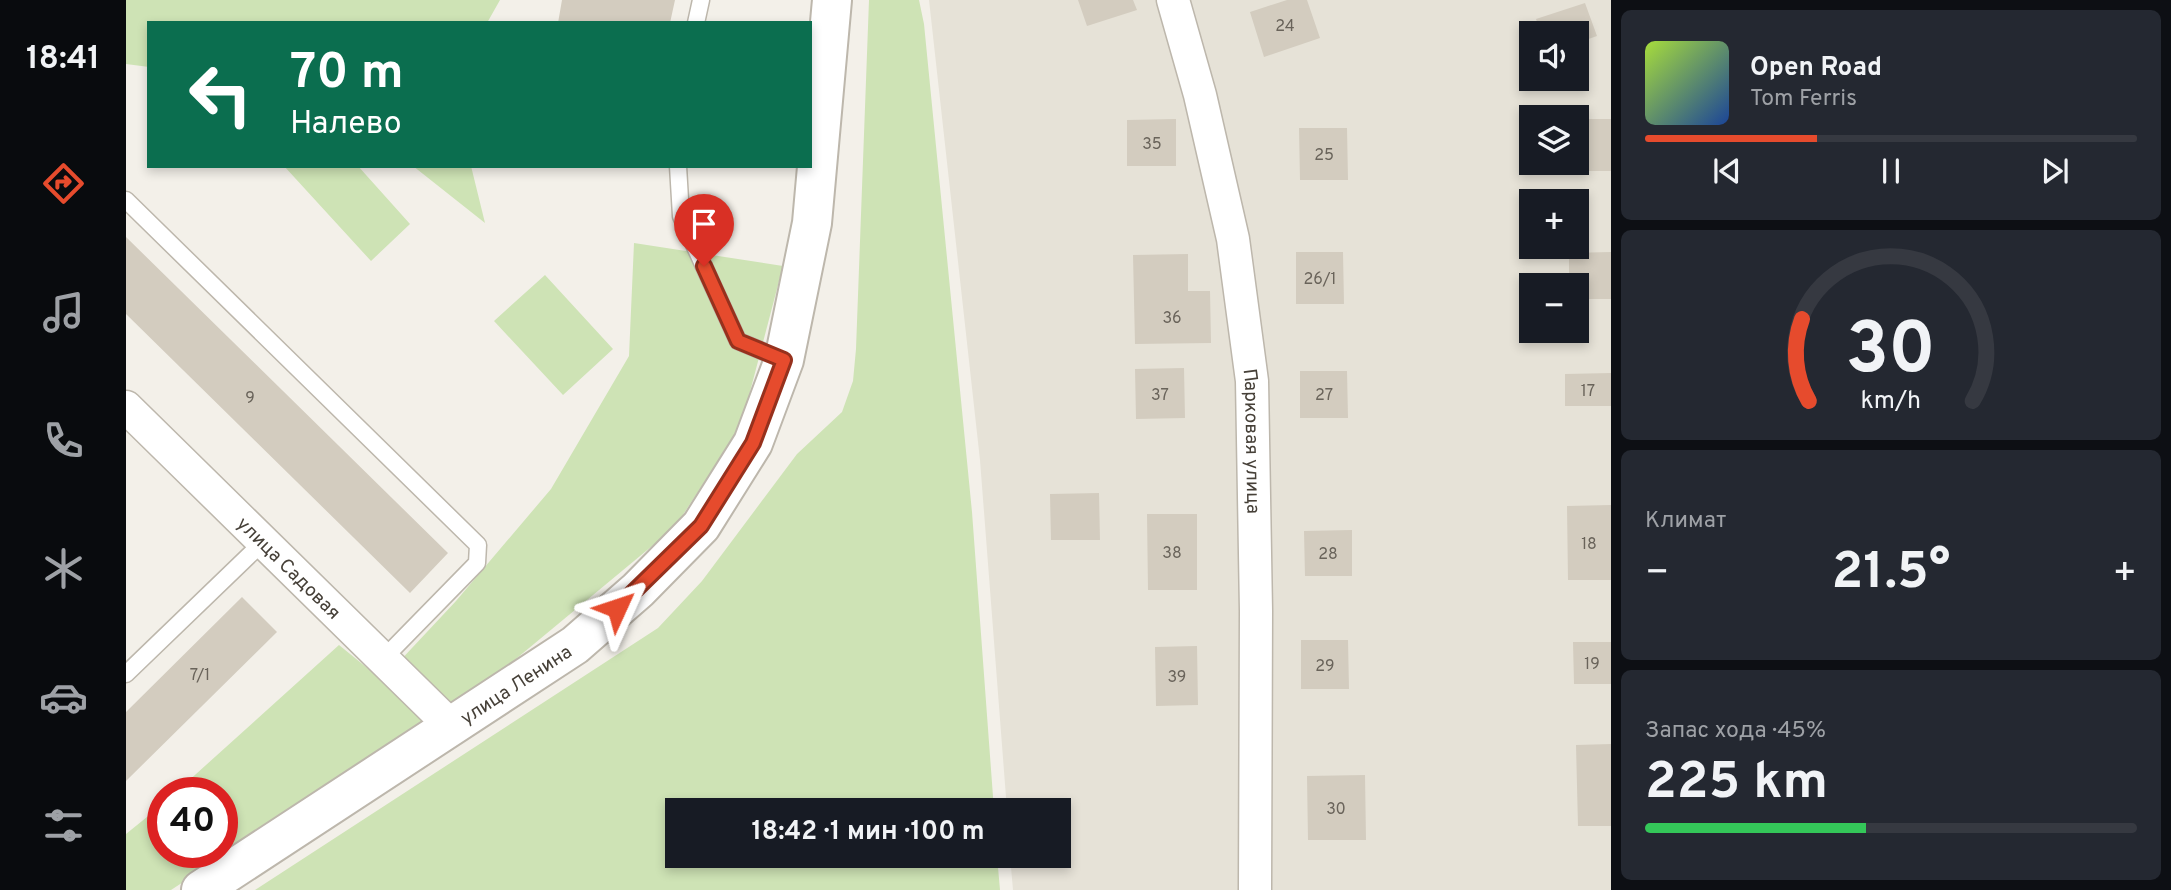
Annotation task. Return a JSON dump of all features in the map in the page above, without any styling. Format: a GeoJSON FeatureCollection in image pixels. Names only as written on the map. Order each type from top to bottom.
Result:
{"type":"FeatureCollection","features":[{"type":"Feature","properties":{"kind":"street","name":"улица Ленина"},"geometry":{"type":"LineString","coordinates":[[201,890],[575,645],[638,590],[701,526],[753,443],[784,360],[812,223],[832,0]]}},
{"type":"Feature","properties":{"kind":"street","name":"Парковая улица"},"geometry":{"type":"LineString","coordinates":[[1173,0],[1200,94],[1233,239],[1252,381],[1255,890]]}},
{"type":"Feature","properties":{"kind":"street","name":"улица Садовая"},"geometry":{"type":"LineString","coordinates":[[126,407],[452,727]]}},
{"type":"Feature","properties":{"kind":"lane"},"geometry":{"type":"LineString","coordinates":[[696,21],[701,0]]}},
{"type":"Feature","properties":{"kind":"lane"},"geometry":{"type":"LineString","coordinates":[[678,168],[681,216],[738,341],[784,360]]}},
{"type":"Feature","properties":{"kind":"lane"},"geometry":{"type":"LineString","coordinates":[[126,200],[478,545],[477,563],[383,659]]}},
{"type":"Feature","properties":{"kind":"lane"},"geometry":{"type":"LineString","coordinates":[[126,674],[263,542]]}},
{"type":"Feature","properties":{"kind":"shaded area"},"geometry":{"type":"Polygon","coordinates":[[[929,0],[1611,0],[1611,890],[1013,890],[1011,868],[1071,868],[1071,798],[1006,798],[980,460],[929,0]]]}},
{"type":"Feature","properties":{"kind":"green space"},"geometry":{"type":"Polygon","coordinates":[[[126,0],[500,0],[488,21],[147,21],[147,67],[126,64],[126,0]]]}},
{"type":"Feature","properties":{"kind":"green space"},"geometry":{"type":"Polygon","coordinates":[[[869,0],[919,0],[924,24],[972,512],[993,798],[665,798],[665,868],[998,868],[1000,890],[255,890],[658,628],[702,581],[797,454],[842,412],[853,381],[869,0]]]}},
{"type":"Feature","properties":{"kind":"green space"},"geometry":{"type":"Polygon","coordinates":[[[286,168],[360,168],[410,224],[371,261],[286,168]]]}},
{"type":"Feature","properties":{"kind":"green space"},"geometry":{"type":"Polygon","coordinates":[[[416,168],[471,168],[485,223],[416,168]]]}},
{"type":"Feature","properties":{"kind":"green space"},"geometry":{"type":"Polygon","coordinates":[[[634,243],[783,266],[741,426],[675,527],[487,683],[238,846],[238,777],[193,777],[339,645],[382,680],[456,601],[551,489],[629,356],[634,243]]]}},
{"type":"Feature","properties":{"kind":"green space"},"geometry":{"type":"Polygon","coordinates":[[[545,275],[613,349],[563,395],[494,321],[545,275]]]}},
{"type":"Feature","properties":{"kind":"green space"},"geometry":{"type":"Polygon","coordinates":[[[147,817],[147,868],[205,868],[171,890],[126,890],[126,834],[147,817]]]}},
{"type":"Feature","properties":{"kind":"building"},"geometry":{"type":"Polygon","coordinates":[[[562,0],[675,0],[670,21],[558,21],[562,0]]]}},
{"type":"Feature","properties":{"kind":"building"},"geometry":{"type":"Polygon","coordinates":[[[1078,0],[1133,0],[1137,10],[1087,26],[1078,0]]]}},
{"type":"Feature","properties":{"kind":"building"},"geometry":{"type":"Polygon","coordinates":[[[1287,0],[1307,0],[1320,38],[1264,57],[1250,12],[1287,0]]]}},
{"type":"Feature","properties":{"kind":"building"},"geometry":{"type":"Polygon","coordinates":[[[1585,3],[1597,36],[1589,39],[1589,21],[1536,19],[1585,3]]]}},
{"type":"Feature","properties":{"kind":"building"},"geometry":{"type":"Polygon","coordinates":[[[1176,119],[1176,166],[1127,166],[1127,120],[1176,119]]]}},
{"type":"Feature","properties":{"kind":"building"},"geometry":{"type":"Polygon","coordinates":[[[1589,119],[1611,119],[1611,171],[1589,171],[1589,119]]]}},
{"type":"Feature","properties":{"kind":"building"},"geometry":{"type":"Polygon","coordinates":[[[1299,128],[1347,128],[1348,180],[1300,180],[1299,128]]]}},
{"type":"Feature","properties":{"kind":"building"},"geometry":{"type":"Polygon","coordinates":[[[126,237],[448,553],[410,593],[126,314],[126,237]]]}},
{"type":"Feature","properties":{"kind":"building"},"geometry":{"type":"Polygon","coordinates":[[[1296,252],[1343,252],[1344,304],[1296,304],[1296,252]]]}},
{"type":"Feature","properties":{"kind":"building"},"geometry":{"type":"Polygon","coordinates":[[[1611,252],[1611,299],[1589,299],[1589,273],[1569,273],[1569,259],[1589,259],[1589,253],[1611,252]]]}},
{"type":"Feature","properties":{"kind":"building"},"geometry":{"type":"Polygon","coordinates":[[[1188,254],[1188,291],[1210,291],[1211,343],[1135,344],[1133,255],[1188,254]]]}},
{"type":"Feature","properties":{"kind":"building"},"geometry":{"type":"Polygon","coordinates":[[[1184,368],[1185,418],[1136,419],[1135,369],[1184,368]]]}},
{"type":"Feature","properties":{"kind":"building"},"geometry":{"type":"Polygon","coordinates":[[[1300,371],[1347,371],[1348,418],[1300,418],[1300,371]]]}},
{"type":"Feature","properties":{"kind":"building"},"geometry":{"type":"Polygon","coordinates":[[[1611,373],[1611,406],[1565,406],[1565,374],[1611,373]]]}},
{"type":"Feature","properties":{"kind":"building"},"geometry":{"type":"Polygon","coordinates":[[[1099,493],[1100,540],[1051,540],[1050,494],[1099,493]]]}},
{"type":"Feature","properties":{"kind":"building"},"geometry":{"type":"Polygon","coordinates":[[[1611,505],[1611,580],[1568,580],[1567,506],[1611,505]]]}},
{"type":"Feature","properties":{"kind":"building"},"geometry":{"type":"Polygon","coordinates":[[[1147,514],[1197,514],[1197,590],[1148,590],[1147,514]]]}},
{"type":"Feature","properties":{"kind":"building"},"geometry":{"type":"Polygon","coordinates":[[[1352,530],[1352,576],[1305,576],[1304,531],[1352,530]]]}},
{"type":"Feature","properties":{"kind":"building"},"geometry":{"type":"Polygon","coordinates":[[[242,597],[277,632],[126,781],[126,712],[242,597]]]}},
{"type":"Feature","properties":{"kind":"building"},"geometry":{"type":"Polygon","coordinates":[[[1301,640],[1348,640],[1349,689],[1301,689],[1301,640]]]}},
{"type":"Feature","properties":{"kind":"building"},"geometry":{"type":"Polygon","coordinates":[[[1573,642],[1611,642],[1611,684],[1574,684],[1573,642]]]}},
{"type":"Feature","properties":{"kind":"building"},"geometry":{"type":"Polygon","coordinates":[[[1197,646],[1198,705],[1156,706],[1155,647],[1197,646]]]}},
{"type":"Feature","properties":{"kind":"building"},"geometry":{"type":"Polygon","coordinates":[[[1611,744],[1611,826],[1578,826],[1576,745],[1611,744]]]}},
{"type":"Feature","properties":{"kind":"building"},"geometry":{"type":"Polygon","coordinates":[[[1365,775],[1366,840],[1308,840],[1307,776],[1365,775]]]}},
{"type":"Feature","properties":{"kind":"route"},"geometry":{"type":"LineString","coordinates":[[617,608],[701,526],[753,443],[784,360],[738,341],[704,266]]}}]}
